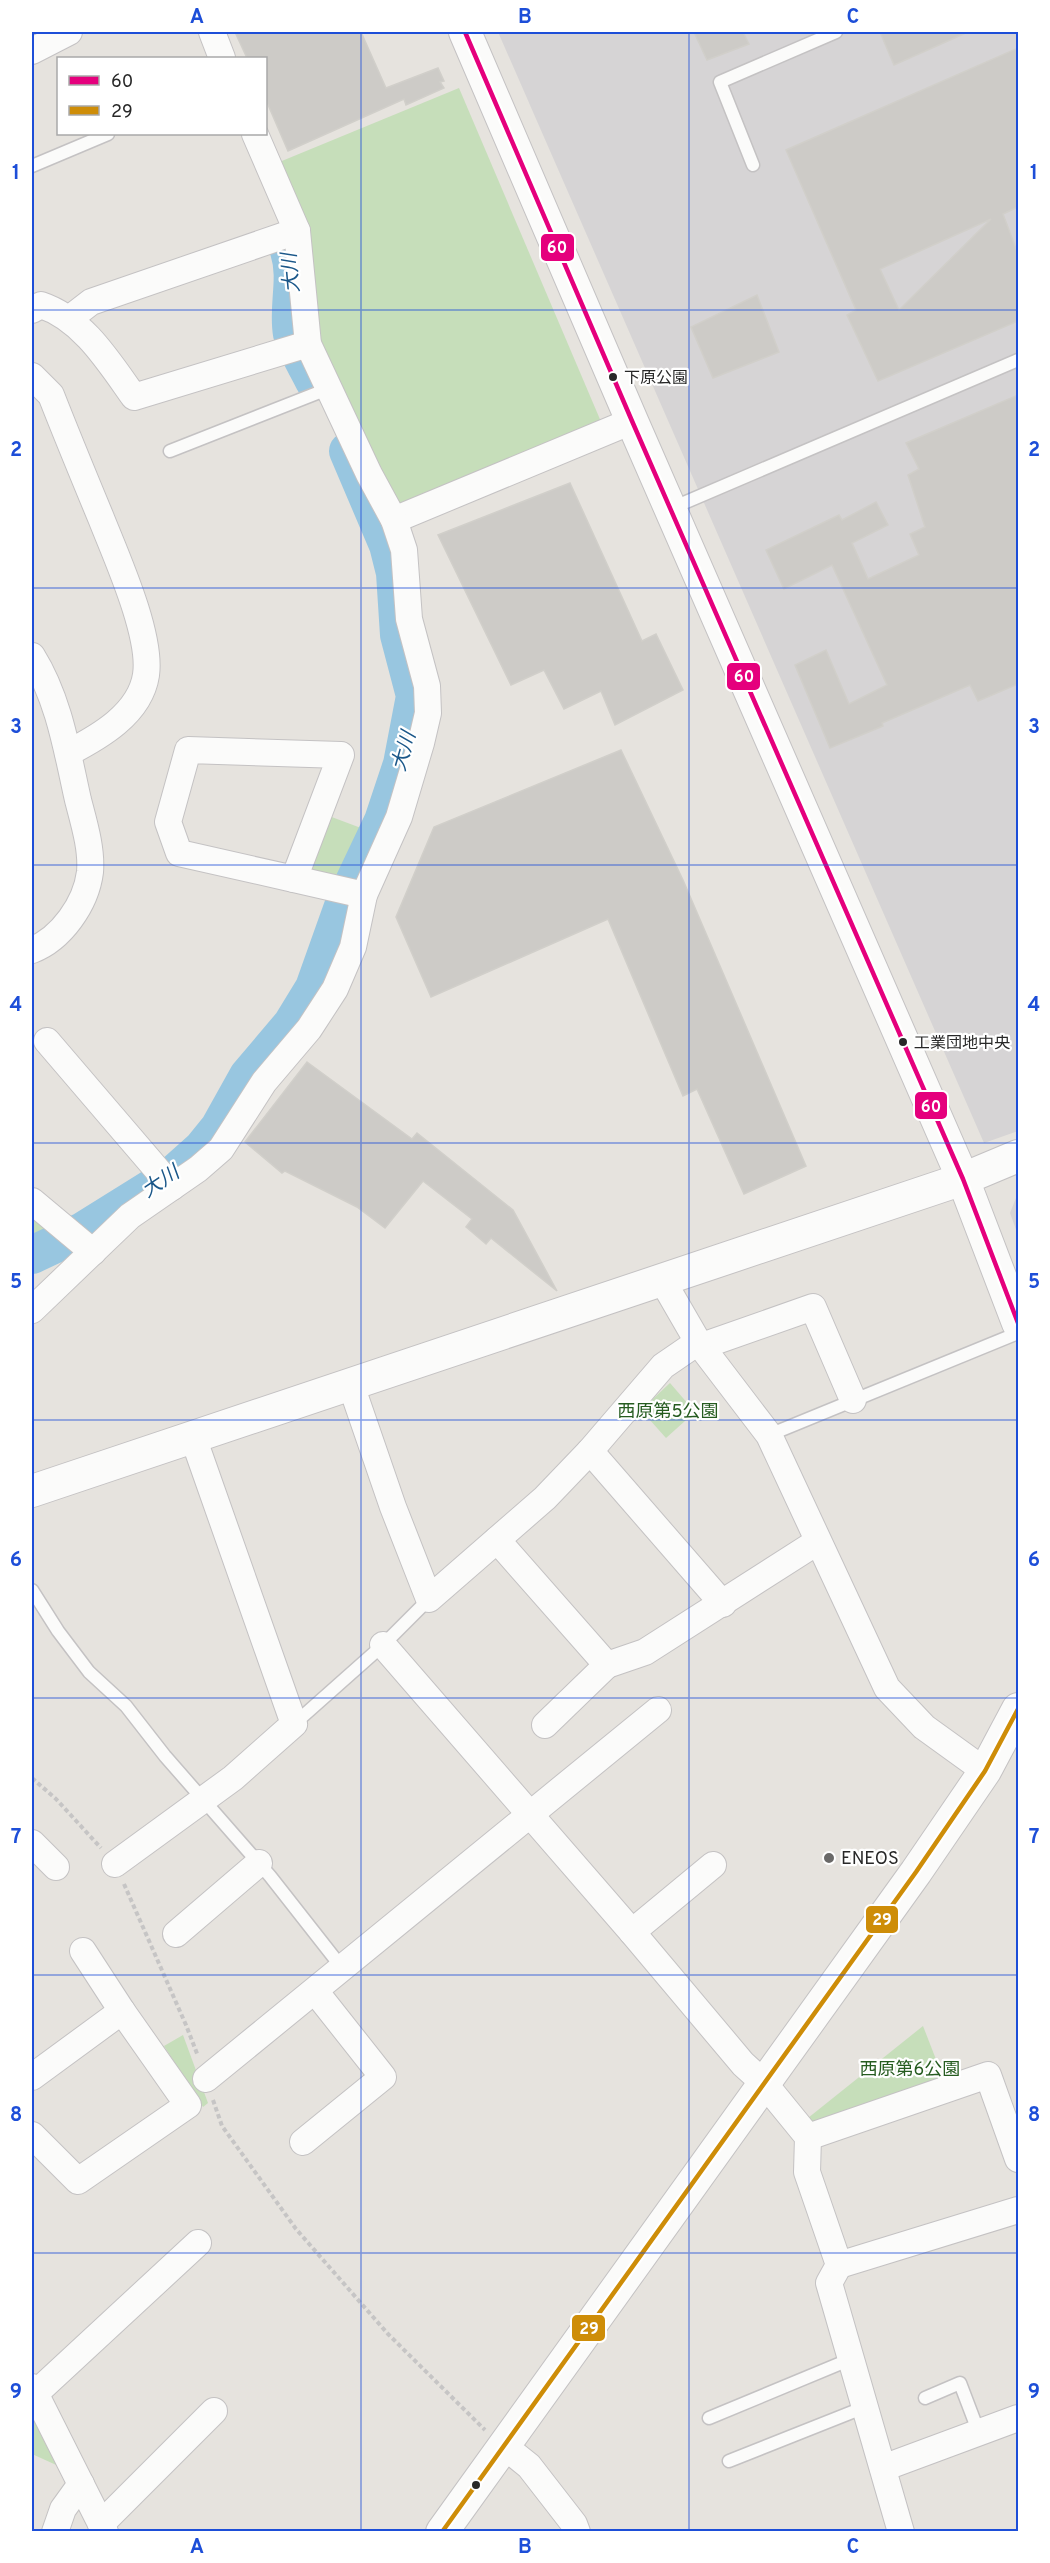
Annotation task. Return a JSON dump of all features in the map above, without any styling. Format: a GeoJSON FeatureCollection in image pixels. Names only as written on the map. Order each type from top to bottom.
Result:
{"type":"FeatureCollection","features":[{"type":"Feature","properties":{"kind":"street"},"geometry":{"type":"LineString","coordinates":[[32,51],[69,32]]}},
{"type":"Feature","properties":{"kind":"street"},"geometry":{"type":"LineString","coordinates":[[212,32],[222,57]]}},
{"type":"Feature","properties":{"kind":"street"},"geometry":{"type":"LineString","coordinates":[[465,32],[963,1179],[1018,1323]]}},
{"type":"Feature","properties":{"kind":"street"},"geometry":{"type":"LineString","coordinates":[[32,1310],[79,1241],[130,1216],[221,1149],[264,1082],[309,1029],[335,989],[353,947],[363,895],[399,817],[428,714],[428,686],[409,619],[404,550],[394,520],[369,474],[330,388],[300,347],[288,234],[255,135]]}},
{"type":"Feature","properties":{"kind":"street"},"geometry":{"type":"LineString","coordinates":[[69,319],[91,302],[288,234]]}},
{"type":"Feature","properties":{"kind":"street"},"geometry":{"type":"LineString","coordinates":[[32,310],[41,305],[69,319],[104,355],[134,397],[300,347]]}},
{"type":"Feature","properties":{"kind":"street"},"geometry":{"type":"LineString","coordinates":[[32,376],[51,395],[125,577],[144,640],[146,675],[138,697],[122,718],[99,737],[68,753]]}},
{"type":"Feature","properties":{"kind":"street"},"geometry":{"type":"LineString","coordinates":[[394,520],[632,421]]}},
{"type":"Feature","properties":{"kind":"street"},"geometry":{"type":"LineString","coordinates":[[32,656],[51,693],[68,753],[87,838],[90,872],[84,896],[73,916],[56,934],[32,951]]}},
{"type":"Feature","properties":{"kind":"street"},"geometry":{"type":"LineString","coordinates":[[294,879],[341,755],[188,750],[168,822],[179,853],[363,895]]}},
{"type":"Feature","properties":{"kind":"street"},"geometry":{"type":"LineString","coordinates":[[47,1041],[172,1187]]}},
{"type":"Feature","properties":{"kind":"street"},"geometry":{"type":"LineString","coordinates":[[32,1491],[351,1385],[661,1278],[963,1179],[1018,1156]]}},
{"type":"Feature","properties":{"kind":"street"},"geometry":{"type":"LineString","coordinates":[[32,1201],[79,1241]]}},
{"type":"Feature","properties":{"kind":"street"},"geometry":{"type":"LineString","coordinates":[[661,1278],[700,1344],[769,1435],[887,1688],[924,1727],[985,1771]]}},
{"type":"Feature","properties":{"kind":"street"},"geometry":{"type":"LineString","coordinates":[[351,1385],[429,1599],[545,1498],[590,1451],[663,1366],[700,1344],[813,1307],[853,1400]]}},
{"type":"Feature","properties":{"kind":"street"},"geometry":{"type":"LineString","coordinates":[[115,1864],[204,1800],[294,1724],[193,1437]]}},
{"type":"Feature","properties":{"kind":"street"},"geometry":{"type":"LineString","coordinates":[[590,1451],[723,1604]]}},
{"type":"Feature","properties":{"kind":"street"},"geometry":{"type":"LineString","coordinates":[[497,1540],[607,1665]]}},
{"type":"Feature","properties":{"kind":"street"},"geometry":{"type":"LineString","coordinates":[[545,1725],[607,1665],[645,1652],[817,1542]]}},
{"type":"Feature","properties":{"kind":"street"},"geometry":{"type":"LineString","coordinates":[[383,1645],[632,1932],[743,2064],[764,2083],[808,2137],[807,2172],[839,2265]]}},
{"type":"Feature","properties":{"kind":"street"},"geometry":{"type":"LineString","coordinates":[[442,2532],[916,1872],[985,1771],[1018,1709]]}},
{"type":"Feature","properties":{"kind":"street"},"geometry":{"type":"LineString","coordinates":[[206,2079],[658,1710]]}},
{"type":"Feature","properties":{"kind":"street"},"geometry":{"type":"LineString","coordinates":[[32,1843],[56,1867]]}},
{"type":"Feature","properties":{"kind":"street"},"geometry":{"type":"LineString","coordinates":[[176,1934],[259,1863]]}},
{"type":"Feature","properties":{"kind":"street"},"geometry":{"type":"LineString","coordinates":[[632,1932],[713,1865]]}},
{"type":"Feature","properties":{"kind":"street"},"geometry":{"type":"LineString","coordinates":[[32,2135],[78,2181],[188,2105],[83,1951]]}},
{"type":"Feature","properties":{"kind":"street"},"geometry":{"type":"LineString","coordinates":[[303,2142],[383,2077],[315,1991]]}},
{"type":"Feature","properties":{"kind":"street"},"geometry":{"type":"LineString","coordinates":[[32,2076],[122,2011]]}},
{"type":"Feature","properties":{"kind":"street"},"geometry":{"type":"LineString","coordinates":[[808,2137],[988,2075],[1018,2159]]}},
{"type":"Feature","properties":{"kind":"street"},"geometry":{"type":"LineString","coordinates":[[901,2532],[829,2283],[839,2265],[1018,2210]]}},
{"type":"Feature","properties":{"kind":"street"},"geometry":{"type":"LineString","coordinates":[[198,2243],[34,2390],[103,2528],[214,2411]]}},
{"type":"Feature","properties":{"kind":"street"},"geometry":{"type":"LineString","coordinates":[[883,2468],[1018,2418]]}},
{"type":"Feature","properties":{"kind":"street"},"geometry":{"type":"LineString","coordinates":[[504,2446],[529,2466],[574,2524],[577,2532]]}},
{"type":"Feature","properties":{"kind":"street"},"geometry":{"type":"LineString","coordinates":[[55,2532],[63,2509],[81,2484]]}},
{"type":"Feature","properties":{"kind":"lane"},"geometry":{"type":"LineString","coordinates":[[753,165],[720,82],[836,32]]}},
{"type":"Feature","properties":{"kind":"lane"},"geometry":{"type":"LineString","coordinates":[[32,166],[106,135]]}},
{"type":"Feature","properties":{"kind":"lane"},"geometry":{"type":"LineString","coordinates":[[670,508],[1018,360]]}},
{"type":"Feature","properties":{"kind":"lane"},"geometry":{"type":"LineString","coordinates":[[170,451],[330,388]]}},
{"type":"Feature","properties":{"kind":"lane"},"geometry":{"type":"LineString","coordinates":[[769,1435],[1018,1332]]}},
{"type":"Feature","properties":{"kind":"lane"},"geometry":{"type":"LineString","coordinates":[[32,1590],[58,1631],[89,1672],[126,1706],[259,1863],[343,1969]]}},
{"type":"Feature","properties":{"kind":"lane"},"geometry":{"type":"LineString","coordinates":[[294,1724],[383,1645],[429,1599]]}},
{"type":"Feature","properties":{"kind":"lane"},"geometry":{"type":"LineString","coordinates":[[709,2418],[851,2359]]}},
{"type":"Feature","properties":{"kind":"lane"},"geometry":{"type":"LineString","coordinates":[[926,2398],[960,2383],[980,2433]]}},
{"type":"Feature","properties":{"kind":"lane"},"geometry":{"type":"LineString","coordinates":[[729,2461],[865,2407]]}},
{"type":"Feature","properties":{"kind":"path"},"geometry":{"type":"LineString","coordinates":[[32,1778],[56,1799],[115,1864],[186,2025],[222,2126],[296,2229],[388,2334],[504,2446]]}},
{"type":"Feature","properties":{"kind":"shaded area"},"geometry":{"type":"Polygon","coordinates":[[[498,32],[1018,32],[1018,1131],[984,1143],[498,32]]]}},
{"type":"Feature","properties":{"kind":"shaded area"},"geometry":{"type":"Polygon","coordinates":[[[1018,1193],[1018,1235],[1010,1213],[1018,1193]]]}},
{"type":"Feature","properties":{"kind":"green space","name":"下原公園"},"geometry":{"type":"Polygon","coordinates":[[[459,88],[602,424],[397,508],[330,371],[313,317],[277,163],[459,88]]]}},
{"type":"Feature","properties":{"kind":"green space"},"geometry":{"type":"Polygon","coordinates":[[[321,813],[369,831],[346,889],[301,865],[321,813]]]}},
{"type":"Feature","properties":{"kind":"green space"},"geometry":{"type":"Polygon","coordinates":[[[32,1203],[65,1235],[32,1250],[32,1203]]]}},
{"type":"Feature","properties":{"kind":"green space","name":"西原第5公園"},"geometry":{"type":"Polygon","coordinates":[[[670,1383],[695,1412],[666,1438],[641,1410],[670,1383]]]}},
{"type":"Feature","properties":{"kind":"green space","name":"西原第6公園"},"geometry":{"type":"Polygon","coordinates":[[[923,2026],[946,2085],[817,2129],[808,2118],[923,2026]]]}},
{"type":"Feature","properties":{"kind":"green space"},"geometry":{"type":"Polygon","coordinates":[[[183,2035],[208,2103],[203,2107],[164,2046],[183,2035]]]}},
{"type":"Feature","properties":{"kind":"green space"},"geometry":{"type":"Polygon","coordinates":[[[35,2411],[65,2469],[32,2454],[32,2421],[35,2411]]]}},
{"type":"Feature","properties":{"kind":"building"},"geometry":{"type":"Polygon","coordinates":[[[235,32],[361,32],[386,88],[438,68],[444,81],[440,82],[444,88],[406,105],[404,99],[288,151],[267,102],[267,57],[247,57],[235,32]]]}},
{"type":"Feature","properties":{"kind":"building"},"geometry":{"type":"Polygon","coordinates":[[[694,32],[743,32],[749,44],[707,60],[694,32]]]}},
{"type":"Feature","properties":{"kind":"building"},"geometry":{"type":"Polygon","coordinates":[[[880,32],[968,32],[894,65],[880,32]]]}},
{"type":"Feature","properties":{"kind":"building"},"geometry":{"type":"Polygon","coordinates":[[[1018,48],[1018,207],[1003,214],[1018,254],[1018,321],[878,381],[847,315],[856,310],[786,150],[1018,48]],[[991,219],[880,269],[899,310],[991,219]]]}},
{"type":"Feature","properties":{"kind":"building"},"geometry":{"type":"Polygon","coordinates":[[[757,295],[779,352],[713,378],[691,327],[757,295]]]}},
{"type":"Feature","properties":{"kind":"building"},"geometry":{"type":"Polygon","coordinates":[[[1018,395],[1018,684],[978,701],[970,685],[830,748],[795,665],[826,650],[849,704],[887,685],[832,565],[784,589],[766,550],[839,515],[842,520],[876,502],[888,525],[852,543],[868,579],[919,555],[910,534],[925,527],[908,475],[919,469],[906,443],[1018,395]]]}},
{"type":"Feature","properties":{"kind":"building"},"geometry":{"type":"Polygon","coordinates":[[[570,483],[642,641],[656,634],[683,690],[615,725],[601,691],[564,709],[544,670],[511,685],[438,535],[570,483]]]}},
{"type":"Feature","properties":{"kind":"building"},"geometry":{"type":"Polygon","coordinates":[[[621,750],[683,880],[806,1166],[744,1194],[697,1089],[683,1096],[608,919],[431,997],[396,917],[434,827],[621,750]]]}},
{"type":"Feature","properties":{"kind":"building"},"geometry":{"type":"Polygon","coordinates":[[[307,1062],[412,1139],[417,1133],[513,1210],[557,1291],[491,1238],[486,1244],[466,1227],[472,1219],[423,1181],[385,1228],[357,1207],[285,1171],[282,1173],[245,1142],[307,1062]]]}},
{"type":"Feature","properties":{"kind":"waterway","name":"大川"},"geometry":{"type":"LineString","coordinates":[[289,251],[293,272],[292,334],[314,381]]}},
{"type":"Feature","properties":{"kind":"waterway","name":"大川"},"geometry":{"type":"LineString","coordinates":[[32,1255],[83,1231],[174,1174],[202,1149],[219,1128],[248,1076],[292,1024],[314,988],[345,901],[383,821],[402,764],[415,696],[399,635],[395,573],[388,545],[348,451]]}},
{"type":"Feature","properties":{"kind":"transit line","name":"60"},"geometry":{"type":"LineString","coordinates":[[465,32],[963,1179],[1018,1323]]}},
{"type":"Feature","properties":{"kind":"transit line","name":"29"},"geometry":{"type":"LineString","coordinates":[[442,2532],[916,1872],[985,1771],[1018,1709]]}},
{"type":"Feature","properties":{"kind":"place","name":"下原公園"},"geometry":{"type":"Point","coordinates":[613,377]}},
{"type":"Feature","properties":{"kind":"place","name":"工業団地中央"},"geometry":{"type":"Point","coordinates":[903,1042]}},
{"type":"Feature","properties":{"kind":"place","name":"ENEOS"},"geometry":{"type":"Point","coordinates":[829,1858]}}]}
